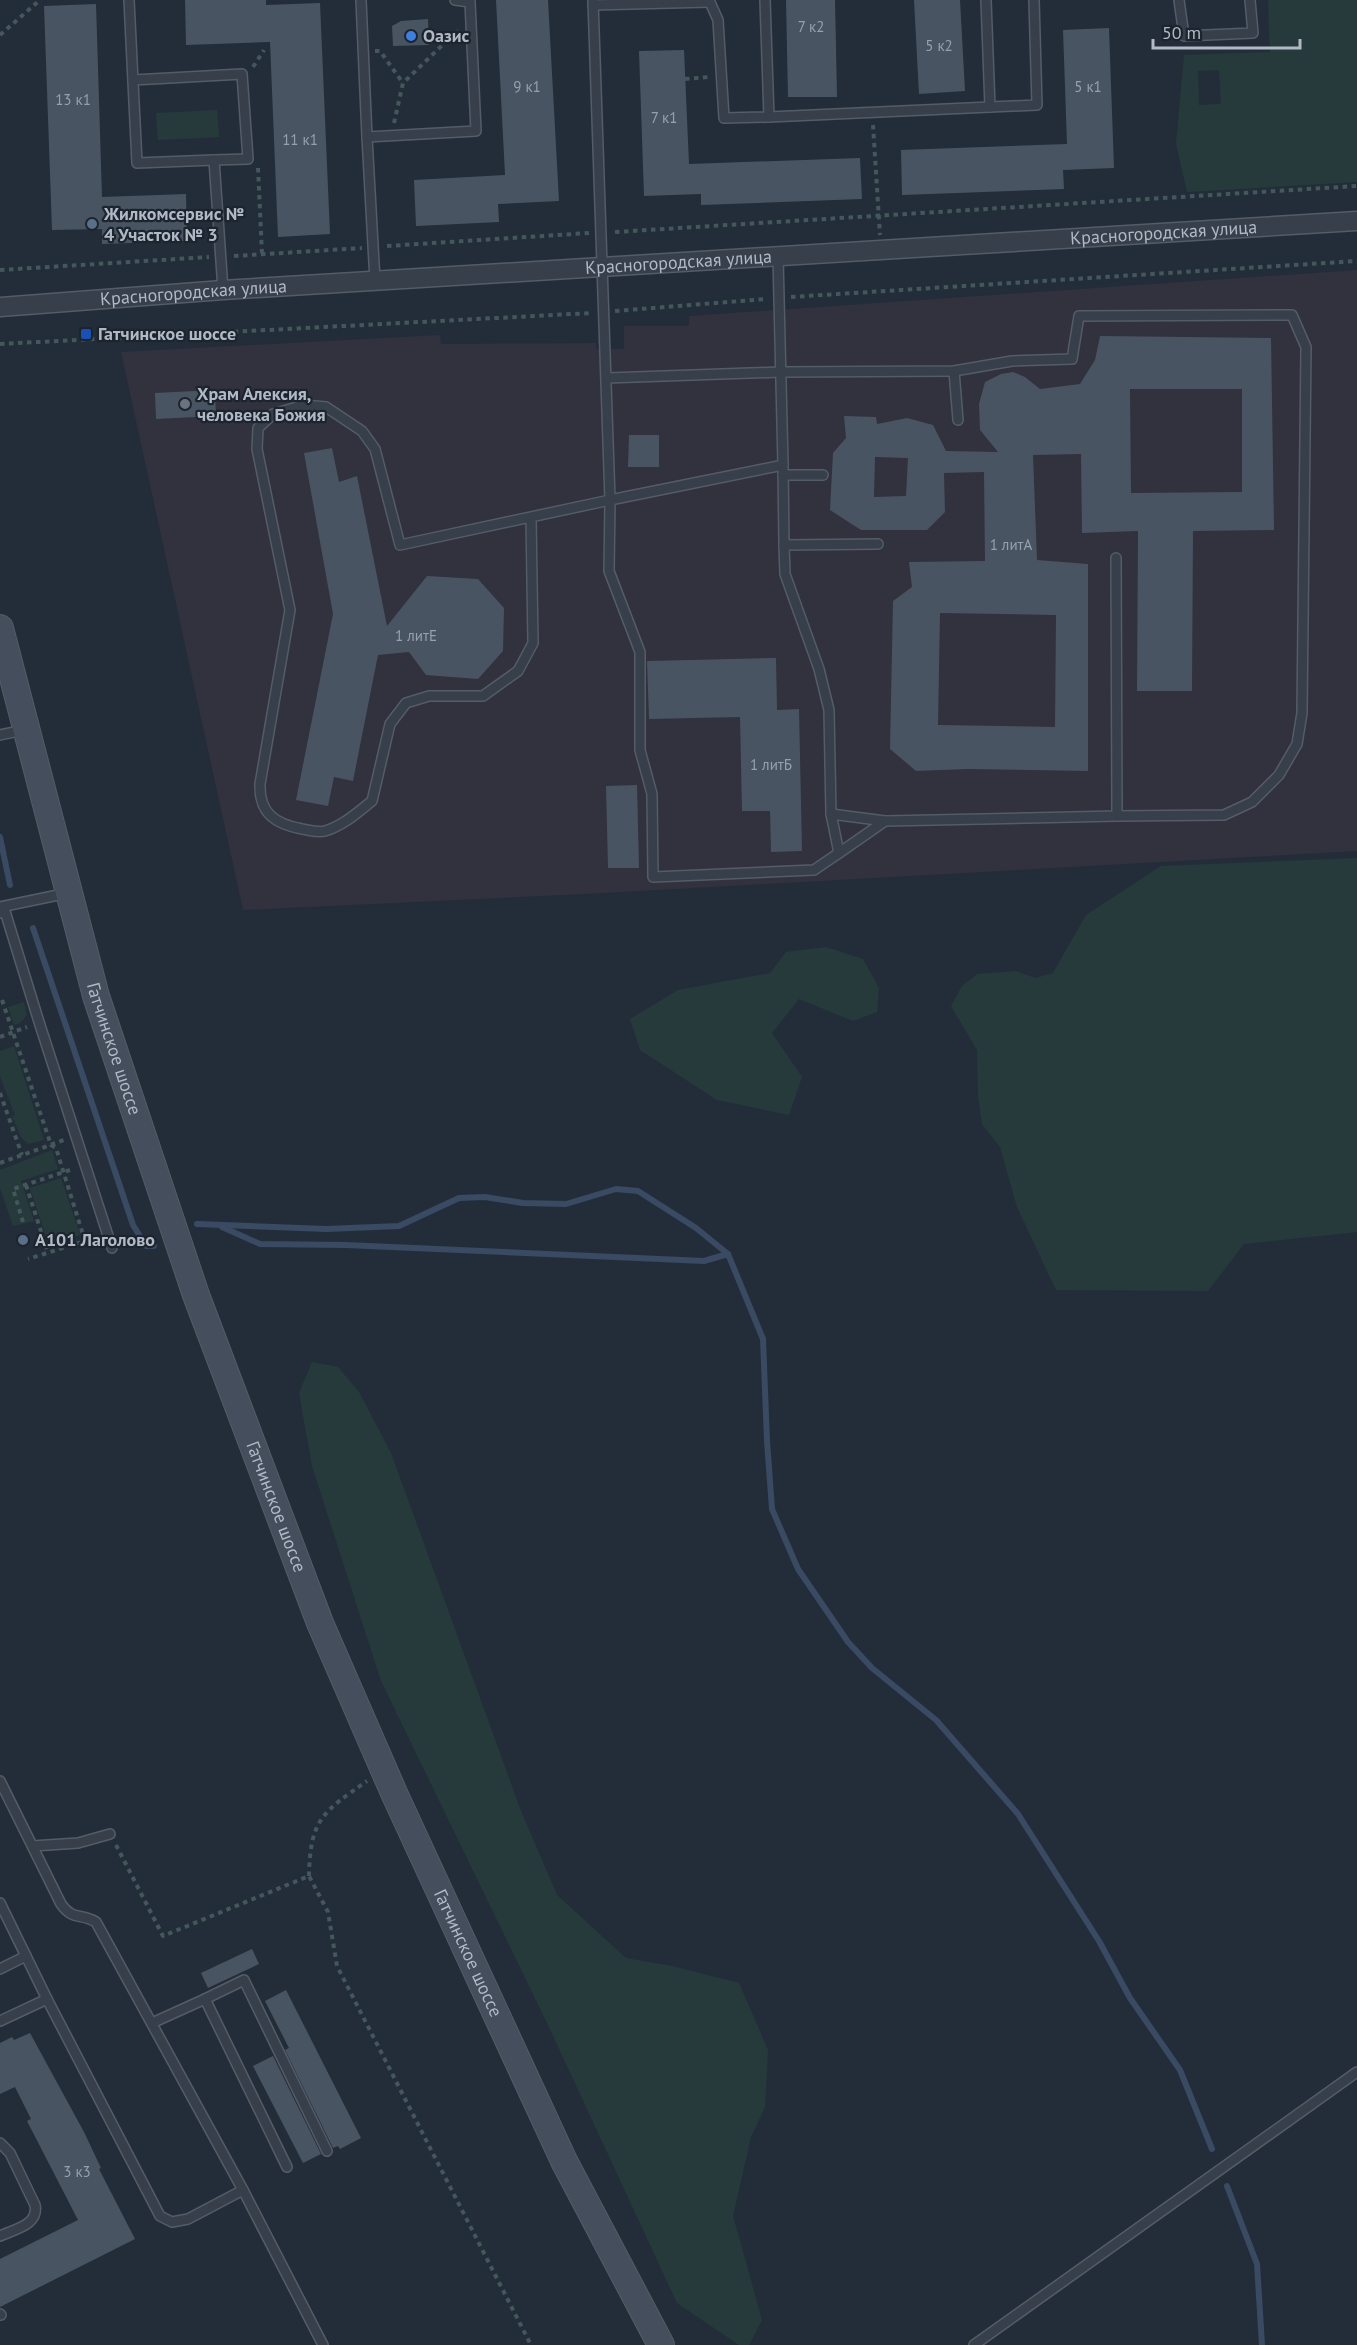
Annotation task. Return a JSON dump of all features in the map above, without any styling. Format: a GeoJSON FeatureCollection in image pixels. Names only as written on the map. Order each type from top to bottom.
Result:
{"type":"FeatureCollection","features":[{"type":"Feature","properties":{"kind":"main road","name":"Гатчинское шоссе"},"geometry":{"type":"LineString","coordinates":[[0,628],[96,996],[196,1295],[320,1623],[383,1770],[564,2161],[661,2345]]}},
{"type":"Feature","properties":{"kind":"street","name":"Красногородская улица"},"geometry":{"type":"LineString","coordinates":[[0,307],[223,290],[1357,221]]}},
{"type":"Feature","properties":{"kind":"lane"},"geometry":{"type":"LineString","coordinates":[[129,0],[137,163],[248,159],[242,74],[133,80]]}},
{"type":"Feature","properties":{"kind":"lane"},"geometry":{"type":"LineString","coordinates":[[361,0],[375,281]]}},
{"type":"Feature","properties":{"kind":"lane"},"geometry":{"type":"LineString","coordinates":[[367,137],[476,131],[470,2],[456,0]]}},
{"type":"Feature","properties":{"kind":"lane"},"geometry":{"type":"LineString","coordinates":[[765,0],[769,117]]}},
{"type":"Feature","properties":{"kind":"lane"},"geometry":{"type":"LineString","coordinates":[[986,0],[990,107]]}},
{"type":"Feature","properties":{"kind":"lane"},"geometry":{"type":"LineString","coordinates":[[885,821],[814,870],[653,877],[652,794],[640,750],[640,652],[609,571],[610,500],[593,3],[709,1],[718,20],[724,118],[1037,105],[1034,0]]}},
{"type":"Feature","properties":{"kind":"lane"},"geometry":{"type":"LineString","coordinates":[[1179,0],[1184,36],[1253,33],[1250,0]]}},
{"type":"Feature","properties":{"kind":"lane"},"geometry":{"type":"LineString","coordinates":[[214,160],[223,290]]}},
{"type":"Feature","properties":{"kind":"lane"},"geometry":{"type":"LineString","coordinates":[[778,257],[785,574],[819,669],[829,710],[831,814],[840,853]]}},
{"type":"Feature","properties":{"kind":"lane"},"geometry":{"type":"LineString","coordinates":[[606,378],[781,372],[954,371],[1012,361],[1072,359],[1079,316],[1292,315],[1306,347],[1302,713],[1296,744],[1279,775],[1252,802],[1224,815],[885,821],[831,814]]}},
{"type":"Feature","properties":{"kind":"lane"},"geometry":{"type":"LineString","coordinates":[[954,371],[958,420]]}},
{"type":"Feature","properties":{"kind":"lane"},"geometry":{"type":"LineString","coordinates":[[531,518],[533,643],[518,671],[483,696],[429,696],[406,703],[390,724],[372,801],[337,827],[322,832],[288,826],[269,815],[260,799],[260,784],[290,610],[257,449],[258,428],[273,414],[304,405],[326,407],[362,431],[375,449],[400,545],[610,500],[783,470],[824,476]]}},
{"type":"Feature","properties":{"kind":"lane"},"geometry":{"type":"LineString","coordinates":[[784,545],[878,544]]}},
{"type":"Feature","properties":{"kind":"lane"},"geometry":{"type":"LineString","coordinates":[[1116,558],[1117,816]]}},
{"type":"Feature","properties":{"kind":"lane"},"geometry":{"type":"LineString","coordinates":[[0,735],[26,730]]}},
{"type":"Feature","properties":{"kind":"lane"},"geometry":{"type":"LineString","coordinates":[[68,893],[1,909],[112,1248]]}},
{"type":"Feature","properties":{"kind":"lane"},"geometry":{"type":"LineString","coordinates":[[0,1781],[61,1904],[68,1914],[78,1918],[88,1917],[96,1922],[243,2190],[323,2345]]}},
{"type":"Feature","properties":{"kind":"lane"},"geometry":{"type":"LineString","coordinates":[[33,1846],[78,1843],[110,1834]]}},
{"type":"Feature","properties":{"kind":"lane"},"geometry":{"type":"LineString","coordinates":[[0,1903],[47,1999],[160,2216],[172,2222],[188,2219],[243,2190]]}},
{"type":"Feature","properties":{"kind":"lane"},"geometry":{"type":"LineString","coordinates":[[0,1969],[26,1956]]}},
{"type":"Feature","properties":{"kind":"lane"},"geometry":{"type":"LineString","coordinates":[[152,2023],[244,1980],[327,2151]]}},
{"type":"Feature","properties":{"kind":"lane"},"geometry":{"type":"LineString","coordinates":[[0,2021],[47,1999]]}},
{"type":"Feature","properties":{"kind":"lane"},"geometry":{"type":"LineString","coordinates":[[205,1999],[288,2167]]}},
{"type":"Feature","properties":{"kind":"lane"},"geometry":{"type":"LineString","coordinates":[[974,2345],[1357,2072]]}},
{"type":"Feature","properties":{"kind":"lane"},"geometry":{"type":"LineString","coordinates":[[0,2144],[9,2153],[35,2205],[36,2213],[33,2221],[0,2236]]}},
{"type":"Feature","properties":{"kind":"path"},"geometry":{"type":"LineString","coordinates":[[0,34],[40,0]]}},
{"type":"Feature","properties":{"kind":"path"},"geometry":{"type":"LineString","coordinates":[[367,137],[396,123],[403,83],[458,30],[471,29]]}},
{"type":"Feature","properties":{"kind":"path"},"geometry":{"type":"LineString","coordinates":[[363,50],[380,51],[403,83]]}},
{"type":"Feature","properties":{"kind":"path"},"geometry":{"type":"LineString","coordinates":[[686,79],[722,76]]}},
{"type":"Feature","properties":{"kind":"path"},"geometry":{"type":"LineString","coordinates":[[872,112],[880,238]]}},
{"type":"Feature","properties":{"kind":"path"},"geometry":{"type":"LineString","coordinates":[[0,270],[1357,186]]}},
{"type":"Feature","properties":{"kind":"path"},"geometry":{"type":"LineString","coordinates":[[0,344],[603,312],[779,298],[1357,261]]}},
{"type":"Feature","properties":{"kind":"path"},"geometry":{"type":"LineString","coordinates":[[2,1000],[51,1145],[56,1148],[85,1241],[28,1259]]}},
{"type":"Feature","properties":{"kind":"path"},"geometry":{"type":"LineString","coordinates":[[0,1038],[39,1022]]}},
{"type":"Feature","properties":{"kind":"path"},"geometry":{"type":"LineString","coordinates":[[0,1093],[22,1155]]}},
{"type":"Feature","properties":{"kind":"path"},"geometry":{"type":"LineString","coordinates":[[0,1163],[75,1136]]}},
{"type":"Feature","properties":{"kind":"path"},"geometry":{"type":"LineString","coordinates":[[23,1221],[13,1189],[85,1165]]}},
{"type":"Feature","properties":{"kind":"path"},"geometry":{"type":"LineString","coordinates":[[26,1185],[48,1253]]}},
{"type":"Feature","properties":{"kind":"path"},"geometry":{"type":"LineString","coordinates":[[383,1770],[339,1800],[319,1821],[310,1846],[309,1876],[328,1912],[337,1966],[531,2345]]}},
{"type":"Feature","properties":{"kind":"path"},"geometry":{"type":"LineString","coordinates":[[110,1834],[163,1936],[309,1876]]}},
{"type":"Feature","properties":{"kind":"shaded area"},"geometry":{"type":"Polygon","coordinates":[[[1357,270],[1357,851],[585,894],[243,910],[121,352],[440,335],[441,344],[596,343],[596,349],[624,349],[624,326],[689,326],[689,316],[1357,270]]]}},
{"type":"Feature","properties":{"kind":"green space"},"geometry":{"type":"Polygon","coordinates":[[[1268,0],[1357,0],[1357,182],[1187,192],[1176,144],[1184,55],[1270,52],[1268,0]],[[1219,70],[1198,71],[1199,105],[1221,104],[1219,70]]]}},
{"type":"Feature","properties":{"kind":"green space"},"geometry":{"type":"Polygon","coordinates":[[[217,110],[219,137],[158,140],[156,113],[217,110]]]}},
{"type":"Feature","properties":{"kind":"green space"},"geometry":{"type":"Polygon","coordinates":[[[1357,858],[1357,1232],[1244,1244],[1208,1291],[1056,1290],[1017,1207],[1000,1147],[982,1124],[978,1096],[977,1050],[951,1006],[962,986],[977,974],[1016,971],[1035,978],[1053,973],[1086,915],[1161,866],[1357,858]]]}},
{"type":"Feature","properties":{"kind":"green space"},"geometry":{"type":"Polygon","coordinates":[[[826,947],[863,959],[879,988],[877,1012],[853,1021],[799,999],[772,1033],[802,1077],[789,1115],[717,1100],[640,1050],[630,1019],[678,990],[770,973],[786,952],[826,947]]]}},
{"type":"Feature","properties":{"kind":"green space"},"geometry":{"type":"Polygon","coordinates":[[[24,1002],[27,1015],[20,1023],[14,1025],[8,1007],[24,1002]]]}},
{"type":"Feature","properties":{"kind":"green space"},"geometry":{"type":"Polygon","coordinates":[[[14,1046],[44,1140],[28,1144],[21,1137],[12,1116],[15,1115],[0,1076],[0,1051],[14,1046]]]}},
{"type":"Feature","properties":{"kind":"green space"},"geometry":{"type":"Polygon","coordinates":[[[52,1150],[58,1169],[21,1181],[34,1221],[13,1226],[0,1188],[0,1170],[52,1150]]]}},
{"type":"Feature","properties":{"kind":"green space"},"geometry":{"type":"Polygon","coordinates":[[[61,1178],[80,1235],[49,1245],[30,1188],[61,1178]]]}},
{"type":"Feature","properties":{"kind":"green space"},"geometry":{"type":"Polygon","coordinates":[[[312,1362],[338,1367],[359,1392],[391,1453],[521,1811],[557,1895],[626,1958],[672,1966],[739,1983],[768,2050],[765,2107],[751,2137],[733,2216],[762,2320],[749,2345],[739,2345],[677,2303],[548,2025],[381,1681],[312,1466],[299,1393],[312,1362]]]}},
{"type":"Feature","properties":{"kind":"building"},"geometry":{"type":"Polygon","coordinates":[[[185,0],[266,0],[266,5],[320,3],[330,234],[278,237],[270,42],[186,45],[185,0]]]}},
{"type":"Feature","properties":{"kind":"building"},"geometry":{"type":"Polygon","coordinates":[[[496,0],[548,0],[559,201],[498,204],[499,222],[416,226],[414,180],[505,175],[496,0]]]}},
{"type":"Feature","properties":{"kind":"building"},"geometry":{"type":"Polygon","coordinates":[[[786,0],[835,0],[837,97],[788,97],[786,0]]]}},
{"type":"Feature","properties":{"kind":"building"},"geometry":{"type":"Polygon","coordinates":[[[914,0],[960,0],[965,91],[919,94],[914,0]]]}},
{"type":"Feature","properties":{"kind":"building"},"geometry":{"type":"Polygon","coordinates":[[[96,4],[102,197],[186,194],[187,241],[102,244],[102,229],[52,230],[44,6],[96,4]]]}},
{"type":"Feature","properties":{"kind":"building","name":"Оазис"},"geometry":{"type":"Polygon","coordinates":[[[428,19],[429,45],[393,46],[392,26],[401,21],[428,19]]]}},
{"type":"Feature","properties":{"kind":"building"},"geometry":{"type":"Polygon","coordinates":[[[1109,28],[1114,168],[1063,170],[1064,189],[902,195],[901,150],[1067,144],[1063,30],[1109,28]]]}},
{"type":"Feature","properties":{"kind":"building"},"geometry":{"type":"Polygon","coordinates":[[[684,50],[689,164],[860,158],[862,199],[701,205],[701,194],[644,196],[639,51],[684,50]]]}},
{"type":"Feature","properties":{"kind":"building"},"geometry":{"type":"Polygon","coordinates":[[[1100,336],[1271,338],[1274,530],[1193,531],[1192,691],[1137,691],[1138,531],[1082,533],[1081,454],[1033,455],[1037,560],[1088,564],[1088,771],[967,769],[916,771],[890,749],[893,601],[912,587],[909,562],[985,561],[984,472],[944,473],[945,512],[927,530],[861,530],[830,510],[833,453],[846,438],[844,416],[876,417],[877,424],[907,418],[933,425],[946,451],[998,452],[980,430],[979,404],[985,382],[1001,374],[1013,372],[1025,377],[1040,389],[1080,384],[1095,360],[1100,336]],[[1130,389],[1131,493],[1242,492],[1242,389],[1130,389]],[[875,457],[874,497],[906,496],[908,458],[875,457]],[[940,613],[938,725],[1055,727],[1056,615],[940,613]]]}},
{"type":"Feature","properties":{"kind":"building","name":"Храм Алексия, человека Божия"},"geometry":{"type":"Polygon","coordinates":[[[215,390],[216,416],[156,419],[155,393],[215,390]]]}},
{"type":"Feature","properties":{"kind":"building"},"geometry":{"type":"Polygon","coordinates":[[[629,435],[659,435],[659,467],[628,467],[629,435]]]}},
{"type":"Feature","properties":{"kind":"building"},"geometry":{"type":"Polygon","coordinates":[[[332,448],[339,482],[357,476],[387,626],[427,576],[478,579],[504,608],[503,651],[478,679],[426,675],[409,652],[378,655],[353,781],[334,777],[328,806],[296,800],[333,614],[304,453],[332,448]]]}},
{"type":"Feature","properties":{"kind":"building"},"geometry":{"type":"Polygon","coordinates":[[[776,658],[777,710],[799,709],[802,851],[771,852],[770,811],[742,811],[740,717],[649,719],[647,661],[776,658]]]}},
{"type":"Feature","properties":{"kind":"building"},"geometry":{"type":"Polygon","coordinates":[[[637,785],[639,868],[608,868],[606,786],[637,785]]]}},
{"type":"Feature","properties":{"kind":"building"},"geometry":{"type":"Polygon","coordinates":[[[252,1949],[259,1964],[208,1988],[201,1973],[252,1949]]]}},
{"type":"Feature","properties":{"kind":"building"},"geometry":{"type":"Polygon","coordinates":[[[286,1990],[361,2138],[340,2149],[338,2146],[333,2148],[285,2050],[289,2048],[265,2001],[286,1990]]]}},
{"type":"Feature","properties":{"kind":"building"},"geometry":{"type":"Polygon","coordinates":[[[30,2033],[84,2132],[101,2168],[99,2169],[135,2239],[0,2307],[0,2259],[78,2220],[27,2121],[31,2119],[15,2087],[0,2094],[0,2043],[12,2037],[14,2040],[30,2033]]]}},
{"type":"Feature","properties":{"kind":"building"},"geometry":{"type":"Polygon","coordinates":[[[273,2056],[321,2154],[303,2163],[253,2066],[273,2056]]]}},
{"type":"Feature","properties":{"kind":"waterway"},"geometry":{"type":"LineString","coordinates":[[0,837],[10,885]]}},
{"type":"Feature","properties":{"kind":"waterway"},"geometry":{"type":"LineString","coordinates":[[33,928],[133,1225],[146,1246],[154,1246]]}},
{"type":"Feature","properties":{"kind":"waterway"},"geometry":{"type":"LineString","coordinates":[[197,1224],[326,1229],[399,1226],[459,1198],[485,1197],[523,1203],[566,1204],[616,1189],[638,1191],[696,1228],[728,1254],[763,1339],[772,1509],[798,1569],[848,1642],[872,1668],[936,1720],[1018,1814],[1099,1941],[1130,1998],[1180,2070],[1212,2149]]}},
{"type":"Feature","properties":{"kind":"waterway"},"geometry":{"type":"LineString","coordinates":[[222,1227],[260,1244],[346,1245],[704,1261],[728,1254]]}},
{"type":"Feature","properties":{"kind":"waterway"},"geometry":{"type":"LineString","coordinates":[[1227,2186],[1257,2264],[1262,2345]]}},
{"type":"Feature","properties":{"kind":"place","name":"Оазис"},"geometry":{"type":"Point","coordinates":[411,36]}},
{"type":"Feature","properties":{"kind":"place","name":"Жилкомсервис № 4 Участок № 3"},"geometry":{"type":"Point","coordinates":[92,224]}},
{"type":"Feature","properties":{"kind":"place","name":"Гатчинское шоссе"},"geometry":{"type":"Point","coordinates":[86,334]}},
{"type":"Feature","properties":{"kind":"place","name":"Храм Алексия, человека Божия"},"geometry":{"type":"Point","coordinates":[185,404]}},
{"type":"Feature","properties":{"kind":"place","name":"А101 Лаголово"},"geometry":{"type":"Point","coordinates":[23,1240]}}]}
